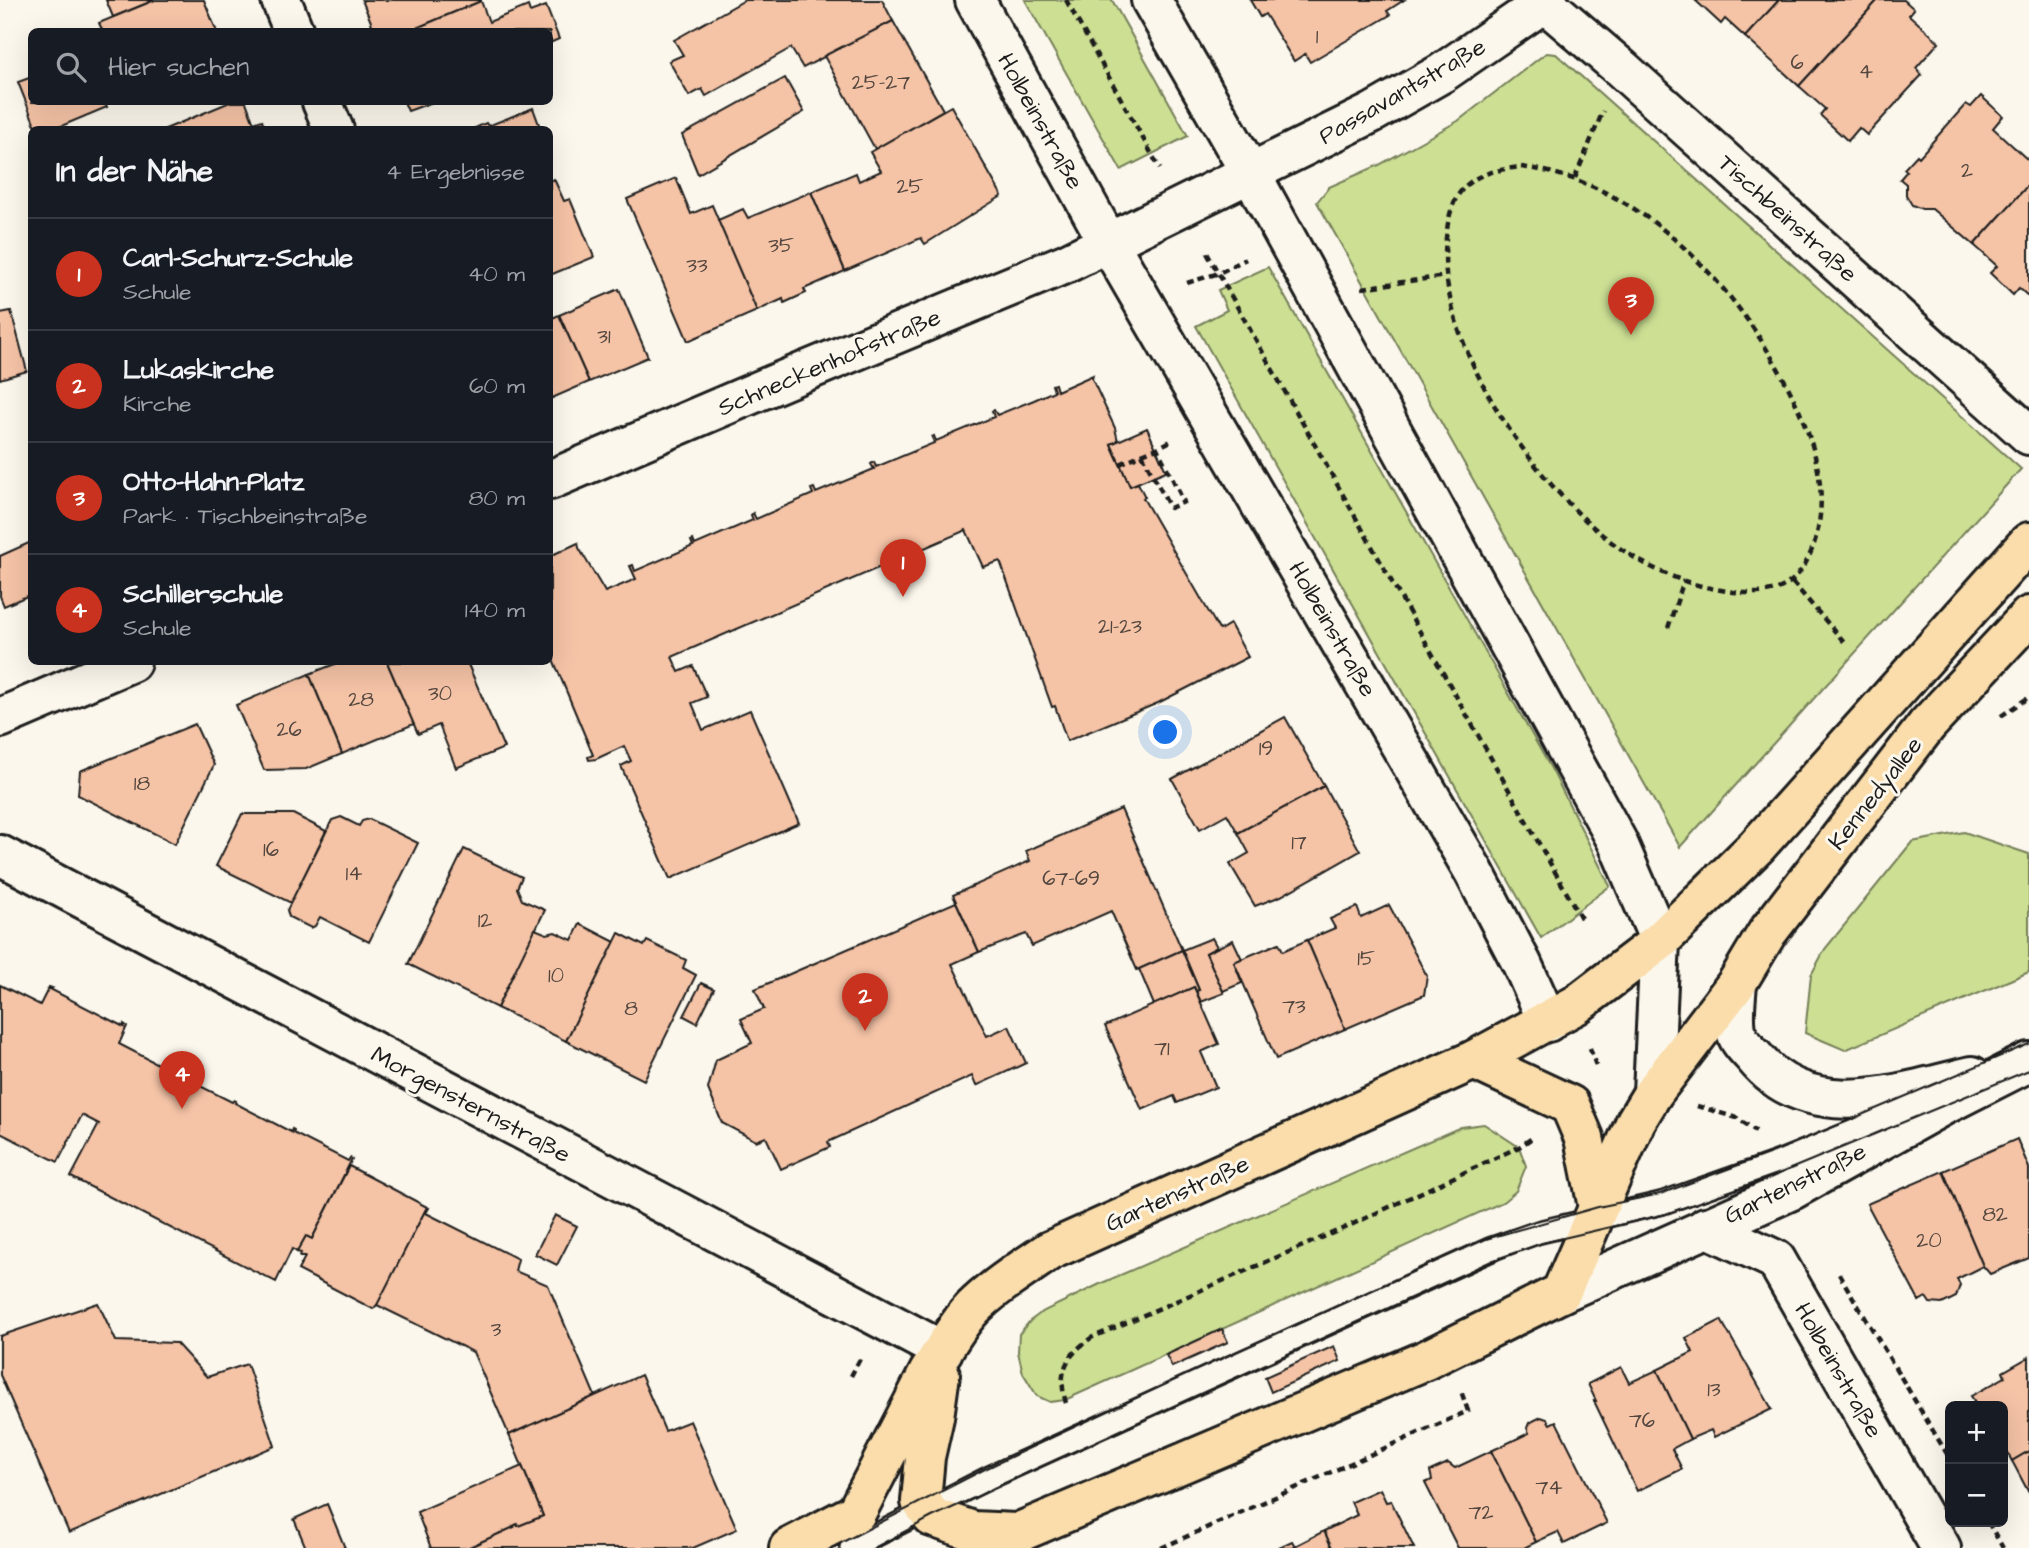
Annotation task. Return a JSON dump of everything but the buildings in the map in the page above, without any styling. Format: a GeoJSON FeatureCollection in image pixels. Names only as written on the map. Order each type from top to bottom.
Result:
{"type":"FeatureCollection","features":[{"type":"Feature","properties":{"kind":"main road","name":"Kennedyallee"},"geometry":{"type":"LineString","coordinates":[[1757,846],[2029,542]]}},
{"type":"Feature","properties":{"kind":"main road","name":"Kennedyallee"},"geometry":{"type":"LineString","coordinates":[[1737,984],[1768,933],[1927,725],[2029,616]]}},
{"type":"Feature","properties":{"kind":"main road","name":"Gartenstraße"},"geometry":{"type":"LineString","coordinates":[[854,1531],[929,1372],[975,1305],[1008,1279],[1049,1251],[1474,1060],[1548,1022],[1576,1005],[1660,941],[1757,846]]}},
{"type":"Feature","properties":{"kind":"main road"},"geometry":{"type":"LineString","coordinates":[[1561,1293],[1636,1121],[1653,1093],[1737,984]]}},
{"type":"Feature","properties":{"kind":"main road"},"geometry":{"type":"LineString","coordinates":[[1474,1060],[1570,1105],[1584,1138],[1593,1219]]}},
{"type":"Feature","properties":{"kind":"main road","name":"Gartenstraße"},"geometry":{"type":"LineString","coordinates":[[982,1548],[1013,1541],[1426,1360],[1561,1293]]}},
{"type":"Feature","properties":{"kind":"main road"},"geometry":{"type":"LineString","coordinates":[[943,1351],[934,1417],[925,1457],[921,1501],[932,1517],[1013,1541]]}},
{"type":"Feature","properties":{"kind":"main road"},"geometry":{"type":"LineString","coordinates":[[789,1548],[854,1531]]}},
{"type":"Feature","properties":{"kind":"street"},"geometry":{"type":"LineString","coordinates":[[281,0],[292,28]]}},
{"type":"Feature","properties":{"kind":"street","name":"Holbeinstraße"},"geometry":{"type":"LineString","coordinates":[[975,0],[1108,242],[1474,872],[1522,964],[1548,1022]]}},
{"type":"Feature","properties":{"kind":"street"},"geometry":{"type":"LineString","coordinates":[[1151,0],[1251,174],[1617,841],[1660,941],[1653,1093]]}},
{"type":"Feature","properties":{"kind":"street","name":"Passavantstraße"},"geometry":{"type":"LineString","coordinates":[[1251,174],[1330,136],[1430,79],[1546,1]]}},
{"type":"Feature","properties":{"kind":"street","name":"Tischbeinstraße"},"geometry":{"type":"LineString","coordinates":[[1546,1],[2029,435]]}},
{"type":"Feature","properties":{"kind":"street"},"geometry":{"type":"LineString","coordinates":[[323,105],[332,126]]}},
{"type":"Feature","properties":{"kind":"street"},"geometry":{"type":"LineString","coordinates":[[1108,242],[1251,174]]}},
{"type":"Feature","properties":{"kind":"street","name":"Schneckenhofstraße"},"geometry":{"type":"LineString","coordinates":[[553,479],[1067,263],[1108,242]]}},
{"type":"Feature","properties":{"kind":"street"},"geometry":{"type":"LineString","coordinates":[[0,718],[124,665]]}},
{"type":"Feature","properties":{"kind":"street","name":"Morgensternstraße"},"geometry":{"type":"LineString","coordinates":[[0,855],[943,1351]]}},
{"type":"Feature","properties":{"kind":"street"},"geometry":{"type":"LineString","coordinates":[[1737,984],[1738,1037],[1768,1074],[1793,1089],[1824,1098],[1849,1099],[1887,1094],[2027,1063]]}},
{"type":"Feature","properties":{"kind":"street","name":"Gartenstraße"},"geometry":{"type":"LineString","coordinates":[[1561,1293],[1792,1190],[1944,1105],[2027,1063]]}},
{"type":"Feature","properties":{"kind":"street","name":"Holbeinstraße"},"geometry":{"type":"LineString","coordinates":[[1706,1227],[1776,1260],[1941,1548]]}},
{"type":"Feature","properties":{"kind":"street"},"geometry":{"type":"LineString","coordinates":[[833,1548],[854,1531]]}},
{"type":"Feature","properties":{"kind":"lane"},"geometry":{"type":"LineString","coordinates":[[854,1531],[926,1510],[990,1477],[1490,1249],[1539,1232],[1662,1203],[1752,1171],[2027,1063]]}},
{"type":"Feature","properties":{"kind":"path"},"geometry":{"type":"LineString","coordinates":[[1066,0],[1164,176]]}},
{"type":"Feature","properties":{"kind":"path"},"geometry":{"type":"LineString","coordinates":[[1575,178],[1622,69]]}},
{"type":"Feature","properties":{"kind":"path"},"geometry":{"type":"LineString","coordinates":[[1521,166],[1575,178],[1630,207],[1691,254],[1744,314],[1782,376],[1809,433],[1821,483],[1818,532],[1808,562],[1792,582],[1776,590],[1751,594],[1710,589],[1642,562],[1599,533],[1575,510],[1512,435],[1478,373],[1461,336],[1444,276],[1444,253],[1451,210],[1457,194],[1472,179],[1488,171],[1521,166]]}},
{"type":"Feature","properties":{"kind":"path"},"geometry":{"type":"LineString","coordinates":[[1207,253],[1582,920]]}},
{"type":"Feature","properties":{"kind":"path"},"geometry":{"type":"LineString","coordinates":[[1187,283],[1219,273],[1256,254]]}},
{"type":"Feature","properties":{"kind":"path"},"geometry":{"type":"LineString","coordinates":[[1352,289],[1444,276]]}},
{"type":"Feature","properties":{"kind":"path"},"geometry":{"type":"LineString","coordinates":[[1120,464],[1177,438]]}},
{"type":"Feature","properties":{"kind":"path"},"geometry":{"type":"LineString","coordinates":[[1142,454],[1170,508],[1184,502],[1157,448]]}},
{"type":"Feature","properties":{"kind":"path"},"geometry":{"type":"LineString","coordinates":[[1668,628],[1684,580]]}},
{"type":"Feature","properties":{"kind":"path"},"geometry":{"type":"LineString","coordinates":[[1792,582],[1846,644]]}},
{"type":"Feature","properties":{"kind":"path"},"geometry":{"type":"LineString","coordinates":[[1588,1044],[1601,1078]]}},
{"type":"Feature","properties":{"kind":"path"},"geometry":{"type":"LineString","coordinates":[[1693,1104],[1737,1118],[1759,1134]]}},
{"type":"Feature","properties":{"kind":"path"},"geometry":{"type":"LineString","coordinates":[[1068,1408],[1062,1381],[1066,1363],[1074,1350],[1091,1338],[1342,1229],[1519,1147],[1537,1134]]}},
{"type":"Feature","properties":{"kind":"path"},"geometry":{"type":"LineString","coordinates":[[1837,1270],[1945,1451]]}},
{"type":"Feature","properties":{"kind":"path"},"geometry":{"type":"LineString","coordinates":[[1161,1548],[1468,1410]]}},
{"type":"Feature","properties":{"kind":"path"},"geometry":{"type":"LineString","coordinates":[[1991,1527],[2003,1548]]}},
{"type":"Feature","properties":{"kind":"green space"},"geometry":{"type":"Polygon","coordinates":[[[1025,0],[1112,0],[1188,136],[1121,170],[1025,0]]]}},
{"type":"Feature","properties":{"kind":"green space"},"geometry":{"type":"Polygon","coordinates":[[[1546,53],[1556,54],[2021,469],[1680,847],[1317,202],[1329,187],[1379,165],[1458,121],[1546,53]]]}},
{"type":"Feature","properties":{"kind":"green space"},"geometry":{"type":"Polygon","coordinates":[[[1268,267],[1553,772],[1610,886],[1541,938],[1196,326],[1227,310],[1218,290],[1268,267]]]}},
{"type":"Feature","properties":{"kind":"green space"},"geometry":{"type":"Polygon","coordinates":[[[1964,832],[2029,854],[2029,972],[1845,1050],[1805,1033],[1811,975],[1825,949],[1912,842],[1964,832]]]}},
{"type":"Feature","properties":{"kind":"green space"},"geometry":{"type":"Polygon","coordinates":[[[1484,1124],[1519,1147],[1526,1166],[1516,1191],[1503,1202],[1065,1400],[1050,1402],[1037,1396],[1023,1373],[1018,1352],[1019,1334],[1042,1312],[1102,1283],[1461,1127],[1484,1124]]]}},
{"type":"Feature","properties":{"kind":"tram line"},"geometry":{"type":"LineString","coordinates":[[831,1548],[985,1469],[1215,1361],[1486,1239],[1598,1207],[1660,1194],[1774,1152],[2029,1044]]}},
{"type":"Feature","properties":{"kind":"tram line"},"geometry":{"type":"LineString","coordinates":[[874,1548],[932,1517],[1500,1259],[1542,1243],[1666,1214],[1783,1172],[2029,1070]]}},
{"type":"Feature","properties":{"kind":"place","name":"Otto-Hahn-Platz"},"geometry":{"type":"Point","coordinates":[1631,335]}},
{"type":"Feature","properties":{"kind":"place","name":"Carl-Schurz-Schule"},"geometry":{"type":"Point","coordinates":[903,597]}},
{"type":"Feature","properties":{"kind":"place","name":"Lukaskirche"},"geometry":{"type":"Point","coordinates":[865,1031]}},
{"type":"Feature","properties":{"kind":"place","name":"Schillerschule"},"geometry":{"type":"Point","coordinates":[182,1109]}}]}
